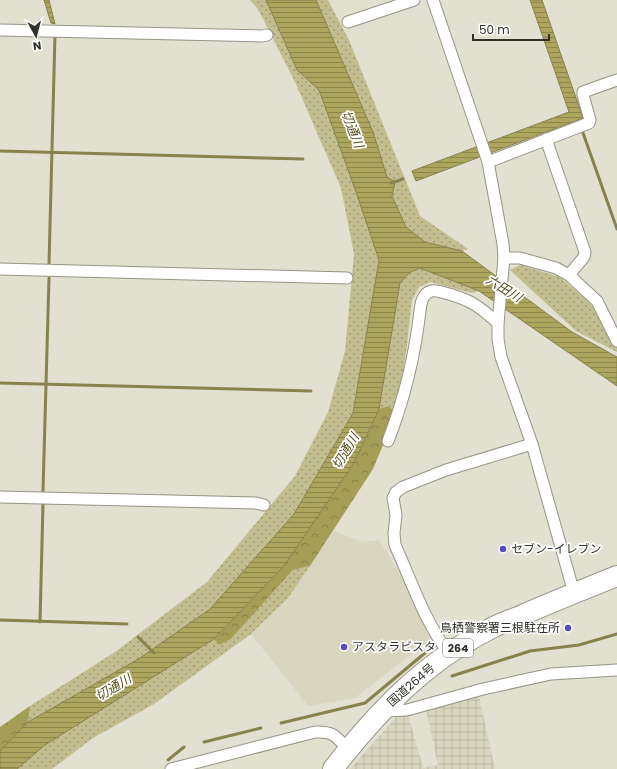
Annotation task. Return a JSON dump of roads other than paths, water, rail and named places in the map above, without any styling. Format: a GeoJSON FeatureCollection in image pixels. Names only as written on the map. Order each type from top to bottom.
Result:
{"type":"FeatureCollection","features":[{"type":"Feature","properties":{"kind":"highway","name":"国道264号"},"geometry":{"type":"LineString","coordinates":[[333,769],[348,749],[400,692],[449,653],[488,630],[617,576]]}},
{"type":"Feature","properties":{"kind":"street"},"geometry":{"type":"LineString","coordinates":[[348,22],[414,0]]}},
{"type":"Feature","properties":{"kind":"street"},"geometry":{"type":"LineString","coordinates":[[433,0],[487,160],[503,244],[498,321],[498,339],[501,357],[532,444],[574,593]]}},
{"type":"Feature","properties":{"kind":"street"},"geometry":{"type":"LineString","coordinates":[[0,30],[254,36],[267,35]]}},
{"type":"Feature","properties":{"kind":"street"},"geometry":{"type":"LineString","coordinates":[[487,160],[589,123],[590,120],[583,95],[584,92],[617,80]]}},
{"type":"Feature","properties":{"kind":"street"},"geometry":{"type":"LineString","coordinates":[[546,139],[584,252],[584,256],[569,275]]}},
{"type":"Feature","properties":{"kind":"street"},"geometry":{"type":"LineString","coordinates":[[503,262],[520,258],[556,268],[569,275],[597,301],[617,341]]}},
{"type":"Feature","properties":{"kind":"street"},"geometry":{"type":"LineString","coordinates":[[0,269],[346,278]]}},
{"type":"Feature","properties":{"kind":"street"},"geometry":{"type":"LineString","coordinates":[[388,441],[398,415],[417,334],[421,302],[425,295],[432,291],[438,291],[472,303],[498,321]]}},
{"type":"Feature","properties":{"kind":"street"},"geometry":{"type":"LineString","coordinates":[[449,653],[442,644],[426,614],[395,545],[394,533],[396,515],[393,498],[396,492],[403,487],[446,470],[532,444]]}},
{"type":"Feature","properties":{"kind":"street"},"geometry":{"type":"LineString","coordinates":[[0,497],[256,503],[264,505]]}},
{"type":"Feature","properties":{"kind":"street"},"geometry":{"type":"LineString","coordinates":[[382,711],[407,710],[483,689],[551,674],[617,670]]}},
{"type":"Feature","properties":{"kind":"street"},"geometry":{"type":"LineString","coordinates":[[171,769],[315,732],[325,731],[332,733],[348,749]]}},
{"type":"Feature","properties":{"kind":"water"},"geometry":{"type":"Polygon","coordinates":[[[44,0],[49,0],[55,24],[51,23],[44,0]]]}},
{"type":"Feature","properties":{"kind":"water"},"geometry":{"type":"Polygon","coordinates":[[[266,0],[316,0],[373,132],[387,177],[395,182],[392,196],[406,227],[425,242],[462,251],[572,332],[617,357],[617,386],[479,291],[420,268],[409,273],[400,283],[379,409],[354,463],[284,566],[214,639],[45,745],[17,769],[0,769],[0,751],[28,722],[140,658],[210,609],[294,514],[353,413],[379,260],[319,90],[297,70],[266,0]]]}},
{"type":"Feature","properties":{"kind":"water"},"geometry":{"type":"Polygon","coordinates":[[[530,0],[542,0],[583,118],[416,181],[412,171],[569,112],[530,0]]]}},
{"type":"Feature","properties":{"kind":"waterway"},"geometry":{"type":"LineString","coordinates":[[49,264],[55,34]]}},
{"type":"Feature","properties":{"kind":"waterway"},"geometry":{"type":"LineString","coordinates":[[583,133],[617,229]]}},
{"type":"Feature","properties":{"kind":"waterway"},"geometry":{"type":"LineString","coordinates":[[0,151],[303,159]]}},
{"type":"Feature","properties":{"kind":"waterway"},"geometry":{"type":"LineString","coordinates":[[391,183],[403,179]]}},
{"type":"Feature","properties":{"kind":"waterway"},"geometry":{"type":"LineString","coordinates":[[43,491],[49,278]]}},
{"type":"Feature","properties":{"kind":"waterway"},"geometry":{"type":"LineString","coordinates":[[0,383],[311,391]]}},
{"type":"Feature","properties":{"kind":"waterway"},"geometry":{"type":"LineString","coordinates":[[40,622],[43,504]]}},
{"type":"Feature","properties":{"kind":"waterway"},"geometry":{"type":"LineString","coordinates":[[0,620],[127,624]]}},
{"type":"Feature","properties":{"kind":"waterway"},"geometry":{"type":"LineString","coordinates":[[452,676],[530,651],[579,645],[617,634]]}},
{"type":"Feature","properties":{"kind":"waterway"},"geometry":{"type":"LineString","coordinates":[[138,637],[154,653]]}},
{"type":"Feature","properties":{"kind":"waterway"},"geometry":{"type":"LineString","coordinates":[[281,723],[365,703],[431,648]]}},
{"type":"Feature","properties":{"kind":"waterway"},"geometry":{"type":"LineString","coordinates":[[204,742],[261,728]]}},
{"type":"Feature","properties":{"kind":"waterway"},"geometry":{"type":"LineString","coordinates":[[168,760],[184,747]]}},
{"type":"Feature","properties":{"kind":"place","name":"セブン-イレブン"},"geometry":{"type":"Point","coordinates":[503,549]}},
{"type":"Feature","properties":{"kind":"place","name":"鳥栖警察署三根駐在所"},"geometry":{"type":"Point","coordinates":[568,628]}},
{"type":"Feature","properties":{"kind":"place","name":"アスタラビスタ"},"geometry":{"type":"Point","coordinates":[344,647]}},
{"type":"Feature","properties":{"kind":"water label","name":"切通川"},"geometry":{"type":"Point","coordinates":[353,129]}},
{"type":"Feature","properties":{"kind":"water label","name":"六田川"},"geometry":{"type":"Point","coordinates":[504,288]}},
{"type":"Feature","properties":{"kind":"water label","name":"切通川"},"geometry":{"type":"Point","coordinates":[345,451]}},
{"type":"Feature","properties":{"kind":"water label","name":"切通川"},"geometry":{"type":"Point","coordinates":[113,687]}}]}
